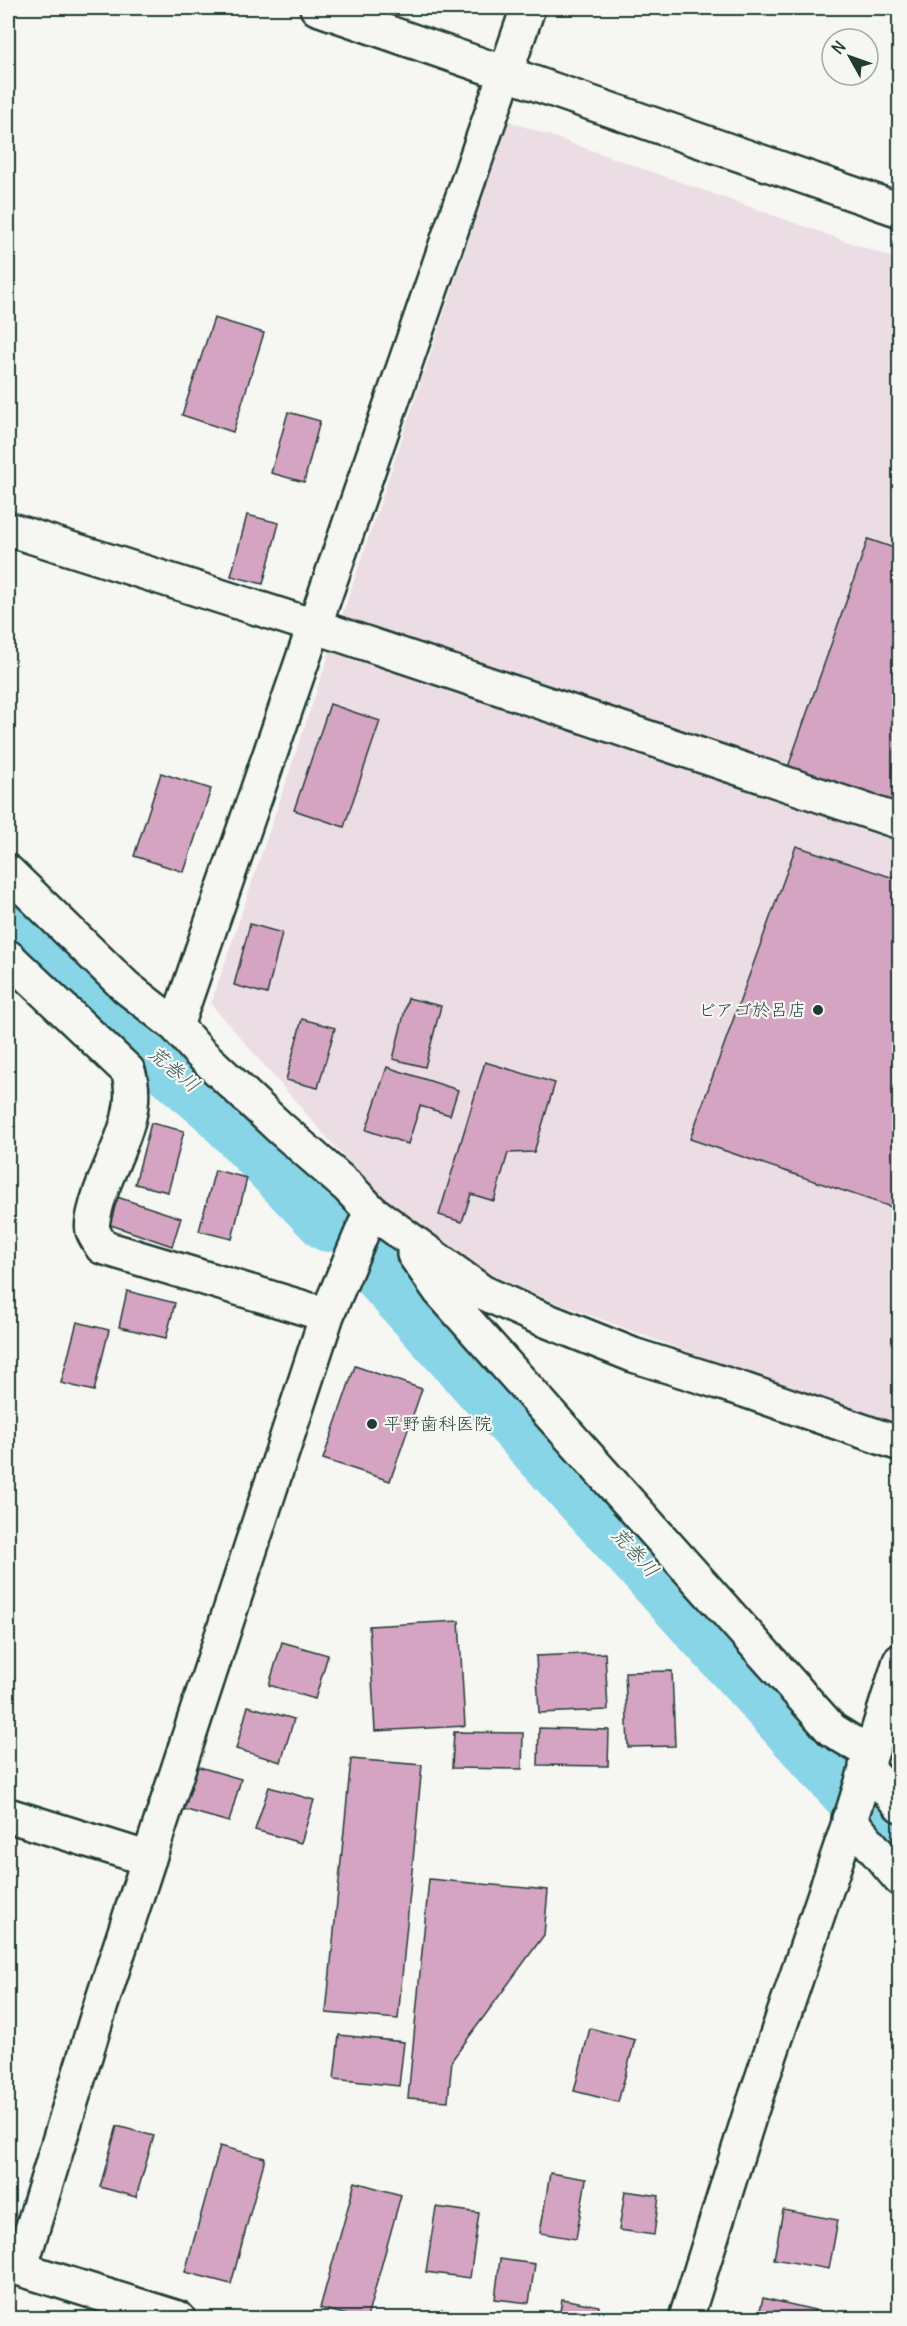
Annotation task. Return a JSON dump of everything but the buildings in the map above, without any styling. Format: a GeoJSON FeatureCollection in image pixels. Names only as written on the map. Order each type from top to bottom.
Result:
{"type":"FeatureCollection","features":[{"type":"Feature","properties":{"kind":"street"},"geometry":{"type":"LineString","coordinates":[[316,8],[900,210]]}},
{"type":"Feature","properties":{"kind":"street"},"geometry":{"type":"LineString","coordinates":[[176,1026],[528,8]]}},
{"type":"Feature","properties":{"kind":"street"},"geometry":{"type":"LineString","coordinates":[[8,529],[314,626],[900,822]]}},
{"type":"Feature","properties":{"kind":"street"},"geometry":{"type":"LineString","coordinates":[[8,872],[126,987],[176,1026],[199,1052],[279,1127],[348,1187],[371,1211],[482,1292],[633,1355],[744,1390],[900,1444]]}},
{"type":"Feature","properties":{"kind":"street"},"geometry":{"type":"LineString","coordinates":[[8,957],[128,1071],[132,1083],[132,1105],[94,1214],[92,1229],[102,1247],[327,1315]]}},
{"type":"Feature","properties":{"kind":"street"},"geometry":{"type":"LineString","coordinates":[[178,2319],[14,2267],[327,1315],[371,1211]]}},
{"type":"Feature","properties":{"kind":"street"},"geometry":{"type":"LineString","coordinates":[[401,1235],[440,1291],[832,1730],[860,1785],[900,1879]]}},
{"type":"Feature","properties":{"kind":"street"},"geometry":{"type":"LineString","coordinates":[[686,2319],[750,2114],[900,1661]]}},
{"type":"Feature","properties":{"kind":"street"},"geometry":{"type":"LineString","coordinates":[[860,1785],[900,1805]]}},
{"type":"Feature","properties":{"kind":"street"},"geometry":{"type":"LineString","coordinates":[[8,1815],[149,1859]]}},
{"type":"Feature","properties":{"kind":"shaded area"},"geometry":{"type":"Polygon","coordinates":[[[509,121],[899,260],[899,1431],[504,1283],[396,1217],[211,1004],[509,121]]]}},
{"type":"Feature","properties":{"kind":"waterway","name":"荒巻川"},"geometry":{"type":"LineString","coordinates":[[8,929],[216,1104],[329,1221]]}},
{"type":"Feature","properties":{"kind":"waterway","name":"荒巻川"},"geometry":{"type":"LineString","coordinates":[[371,1260],[900,1845]]}},
{"type":"Feature","properties":{"kind":"place","name":"ビアゴ於呂店"},"geometry":{"type":"Point","coordinates":[818,1010]}},
{"type":"Feature","properties":{"kind":"place","name":"平野歯科医院"},"geometry":{"type":"Point","coordinates":[372,1424]}}]}
